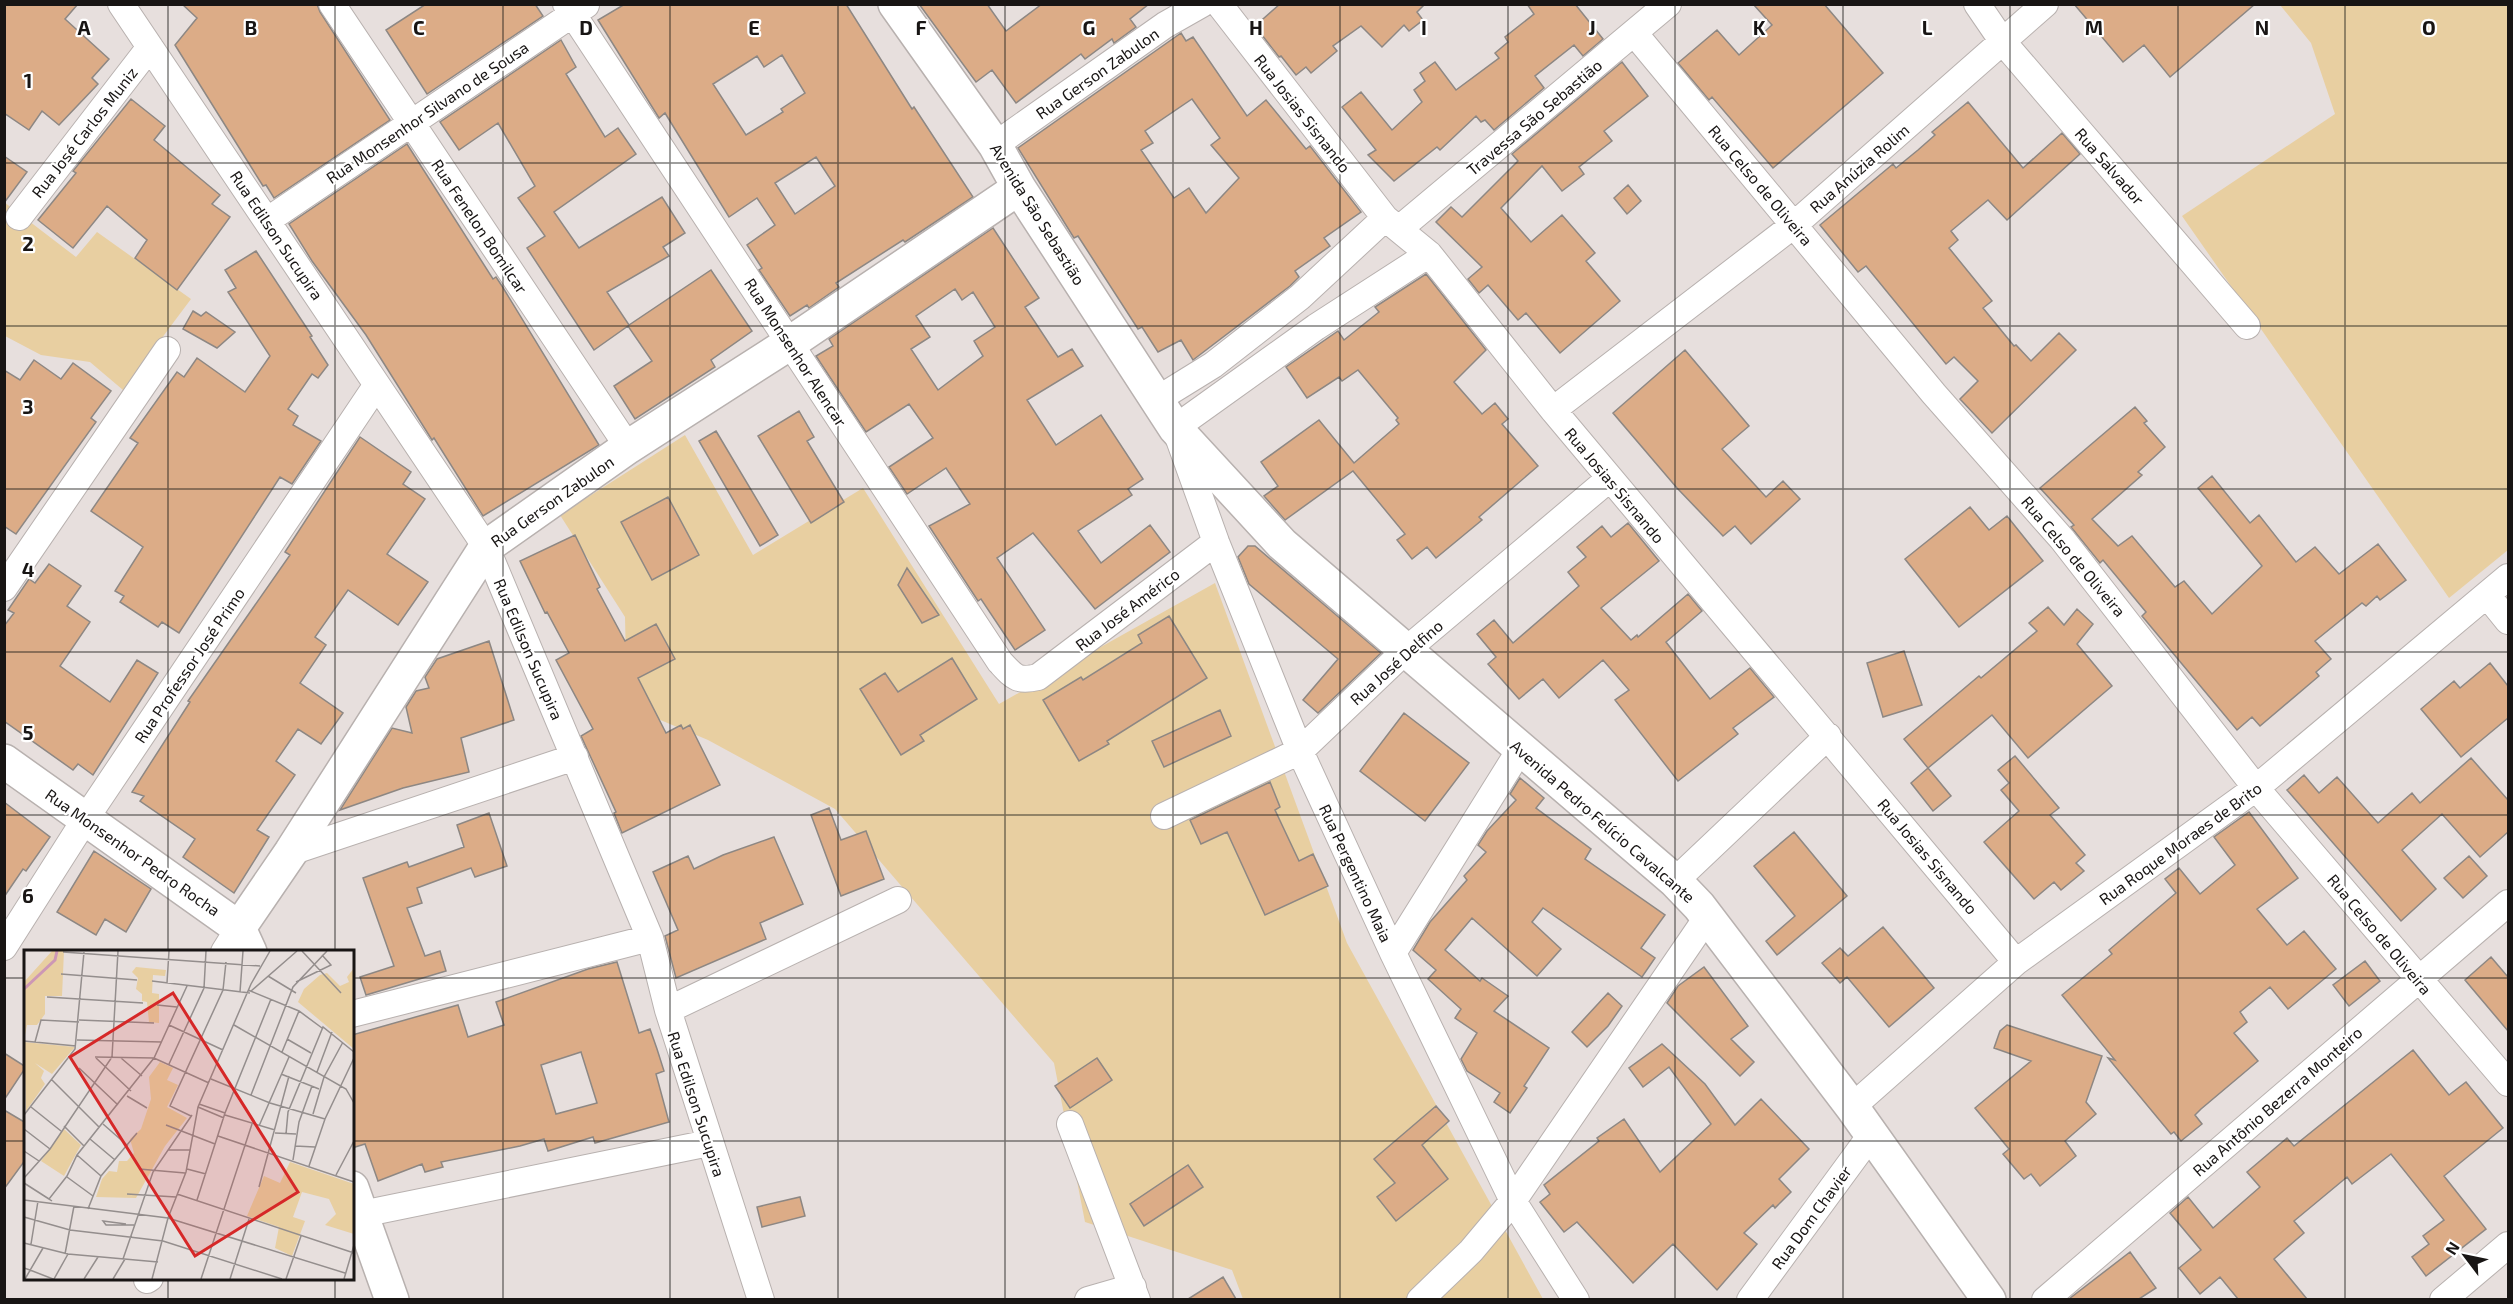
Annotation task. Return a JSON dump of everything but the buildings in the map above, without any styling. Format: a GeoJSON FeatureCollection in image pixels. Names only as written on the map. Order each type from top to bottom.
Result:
{"type":"FeatureCollection","features":[{"type":"Feature","properties":{"kind":"street","name":"Rua Edilson Sucupira"},"geometry":{"type":"LineString","coordinates":[[121,4],[486,547],[650,938],[668,1010],[761,1299]]}},
{"type":"Feature","properties":{"kind":"street","name":"Rua Fenelon Bomilcar"},"geometry":{"type":"LineString","coordinates":[[332,4],[628,447]]}},
{"type":"Feature","properties":{"kind":"street","name":"Avenida São Sebastião"},"geometry":{"type":"LineString","coordinates":[[894,4],[995,145],[1019,188],[1175,428]]}},
{"type":"Feature","properties":{"kind":"street","name":"Rua Gerson Zabulon"},"geometry":{"type":"LineString","coordinates":[[995,145],[1165,25],[1202,4]]}},
{"type":"Feature","properties":{"kind":"street","name":"Rua Josias Sisnando"},"geometry":{"type":"LineString","coordinates":[[1219,4],[1392,224],[1429,254],[1552,410],[2016,962]]}},
{"type":"Feature","properties":{"kind":"street","name":"Travessa São Sebastião"},"geometry":{"type":"LineString","coordinates":[[1158,399],[1213,364],[1300,297],[1635,34],[1668,4]]}},
{"type":"Feature","properties":{"kind":"street","name":"Rua Salvador"},"geometry":{"type":"LineString","coordinates":[[1977,4],[2003,42],[2247,326]]}},
{"type":"Feature","properties":{"kind":"street","name":"Rua Anúzia Rolim"},"geometry":{"type":"LineString","coordinates":[[1552,410],[1794,225],[2045,4]]}},
{"type":"Feature","properties":{"kind":"street","name":"Rua Monsenhor Silvano de Sousa"},"geometry":{"type":"LineString","coordinates":[[268,220],[412,124],[574,7]]}},
{"type":"Feature","properties":{"kind":"street","name":"Rua Monsenhor Alencar"},"geometry":{"type":"LineString","coordinates":[[574,7],[790,343],[1000,662],[1012,675],[1023,680],[1038,677]]}},
{"type":"Feature","properties":{"kind":"street","name":"Rua Celso de Oliveira"},"geometry":{"type":"LineString","coordinates":[[1635,34],[1934,394],[2062,538],[2256,788],[2508,1083]]}},
{"type":"Feature","properties":{"kind":"street","name":"Rua José Carlos Muniz"},"geometry":{"type":"LineString","coordinates":[[19,217],[150,47]]}},
{"type":"Feature","properties":{"kind":"street","name":"Rua Gerson Zabulon"},"geometry":{"type":"LineString","coordinates":[[238,944],[291,852],[486,547],[628,447],[790,343],[1019,188]]}},
{"type":"Feature","properties":{"kind":"street"},"geometry":{"type":"LineString","coordinates":[[1175,428],[1316,327],[1429,254]]}},
{"type":"Feature","properties":{"kind":"street"},"geometry":{"type":"LineString","coordinates":[[4,588],[167,350]]}},
{"type":"Feature","properties":{"kind":"street","name":"Rua Professor José Primo"},"geometry":{"type":"LineString","coordinates":[[4,947],[86,818],[376,386]]}},
{"type":"Feature","properties":{"kind":"street","name":"Rua Pergentino Maia"},"geometry":{"type":"LineString","coordinates":[[1175,428],[1216,542],[1300,751],[1393,953],[1513,1201],[1576,1299]]}},
{"type":"Feature","properties":{"kind":"street","name":"Avenida Pedro Felício Cavalcante"},"geometry":{"type":"LineString","coordinates":[[1175,428],[1282,544],[1675,880],[1708,916],[1852,1107],[1989,1299]]}},
{"type":"Feature","properties":{"kind":"street","name":"Rua José Delfino"},"geometry":{"type":"LineString","coordinates":[[1164,816],[1300,751],[1405,651],[1610,478]]}},
{"type":"Feature","properties":{"kind":"street","name":"Rua José Américo"},"geometry":{"type":"LineString","coordinates":[[1038,677],[1216,542]]}},
{"type":"Feature","properties":{"kind":"street","name":"Rua Roque Moraes de Brito"},"geometry":{"type":"LineString","coordinates":[[1852,1107],[2016,962],[2256,788],[2508,577]]}},
{"type":"Feature","properties":{"kind":"street"},"geometry":{"type":"LineString","coordinates":[[2487,595],[2508,621]]}},
{"type":"Feature","properties":{"kind":"street"},"geometry":{"type":"LineString","coordinates":[[1675,880],[1828,736]]}},
{"type":"Feature","properties":{"kind":"street"},"geometry":{"type":"LineString","coordinates":[[1393,953],[1521,748]]}},
{"type":"Feature","properties":{"kind":"street"},"geometry":{"type":"LineString","coordinates":[[291,852],[575,757]]}},
{"type":"Feature","properties":{"kind":"street","name":"Rua Monsenhor Pedro Rocha"},"geometry":{"type":"LineString","coordinates":[[4,760],[86,818],[238,944]]}},
{"type":"Feature","properties":{"kind":"street"},"geometry":{"type":"LineString","coordinates":[[668,1010],[898,900]]}},
{"type":"Feature","properties":{"kind":"street","name":"Rua Antônio Bezerra Monteiro"},"geometry":{"type":"LineString","coordinates":[[2045,1299],[2508,903]]}},
{"type":"Feature","properties":{"kind":"street"},"geometry":{"type":"LineString","coordinates":[[1420,1299],[1471,1251],[1513,1201],[1708,916]]}},
{"type":"Feature","properties":{"kind":"street"},"geometry":{"type":"LineString","coordinates":[[354,1013],[650,938]]}},
{"type":"Feature","properties":{"kind":"street"},"geometry":{"type":"LineString","coordinates":[[1070,1124],[1135,1293],[1088,1299]]}},
{"type":"Feature","properties":{"kind":"street","name":"Rua Dom Chavier"},"geometry":{"type":"LineString","coordinates":[[1750,1299],[1871,1135]]}},
{"type":"Feature","properties":{"kind":"street"},"geometry":{"type":"LineString","coordinates":[[392,1299],[356,1206],[709,1143]]}},
{"type":"Feature","properties":{"kind":"street"},"geometry":{"type":"LineString","coordinates":[[2443,1299],[2508,1245]]}},
{"type":"Feature","properties":{"kind":"shaded area"},"geometry":{"type":"Polygon","coordinates":[[[2280,5],[2508,5],[2508,550],[2449,598],[2182,216],[2335,114],[2311,43],[2280,5]]]}},
{"type":"Feature","properties":{"kind":"shaded area"},"geometry":{"type":"Polygon","coordinates":[[[4,202],[76,257],[97,232],[191,299],[123,390],[90,362],[41,355],[5,336],[4,202]]]}},
{"type":"Feature","properties":{"kind":"shaded area"},"geometry":{"type":"Polygon","coordinates":[[[685,435],[753,555],[863,488],[999,704],[1215,583],[1347,943],[1543,1299],[1243,1299],[1232,1270],[1085,1222],[1054,1063],[835,809],[708,740],[627,706],[625,617],[560,515],[685,435]]]}}]}
